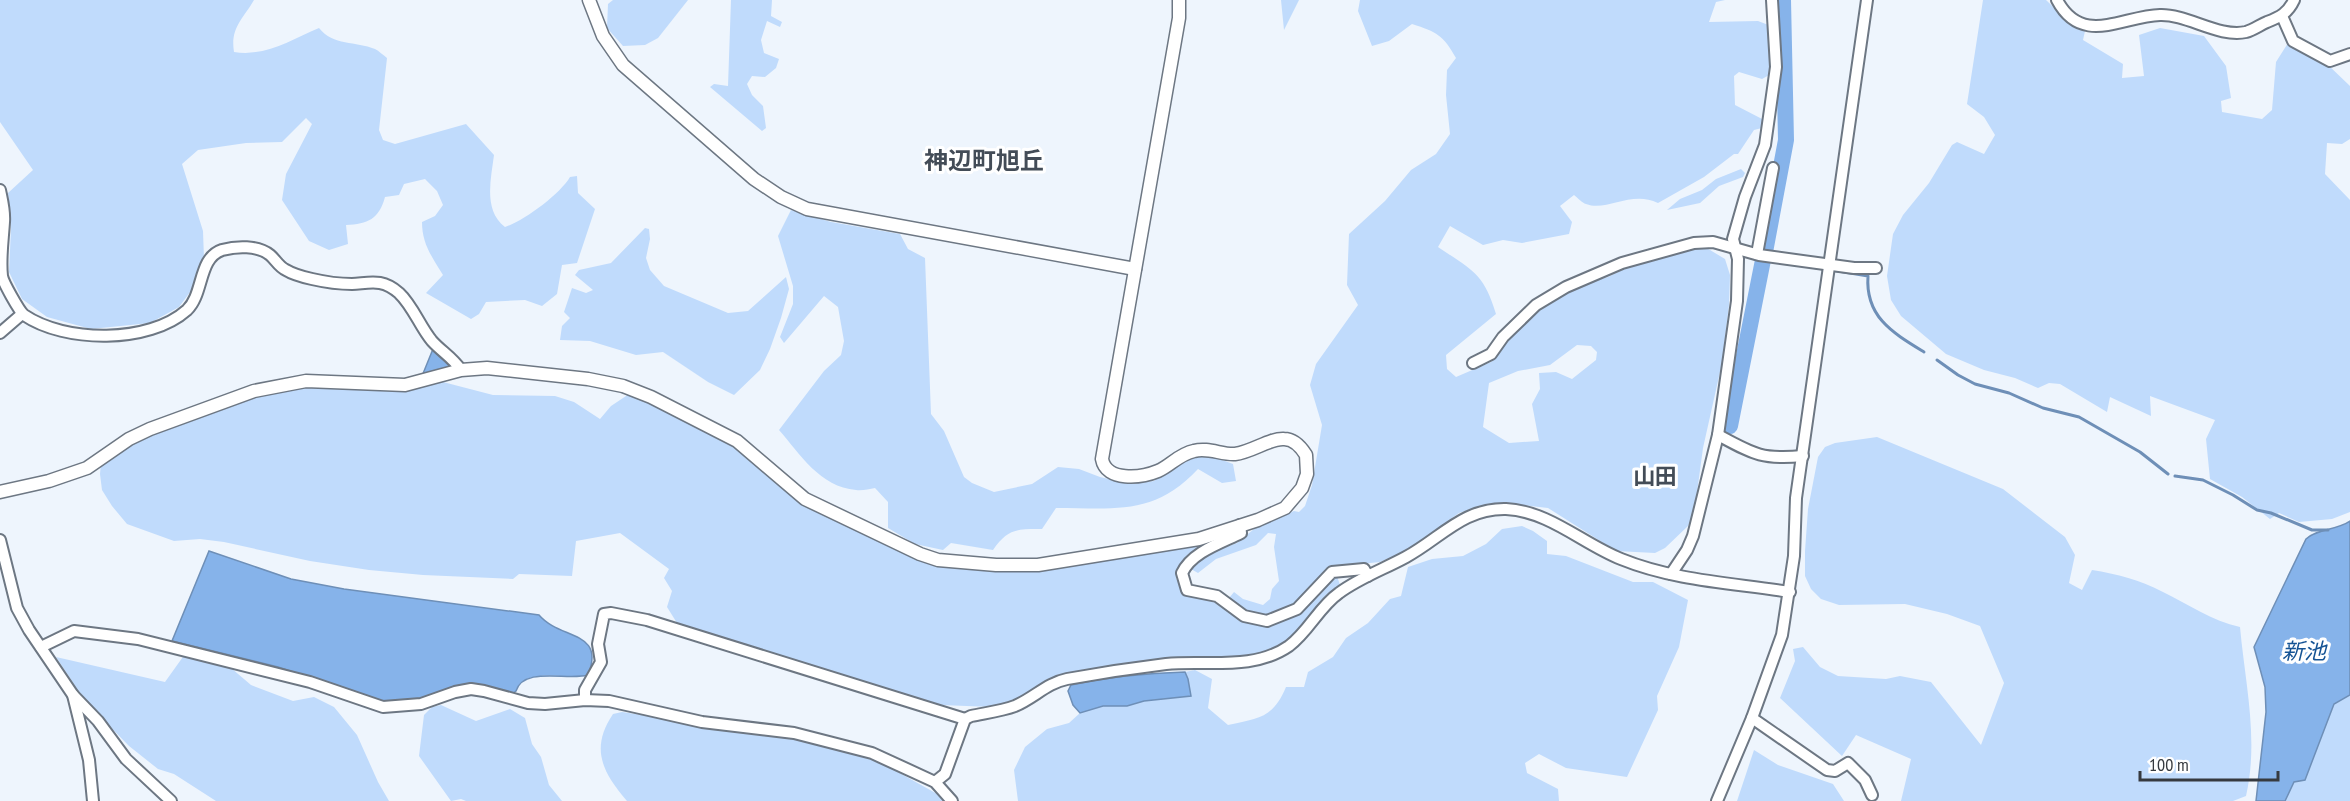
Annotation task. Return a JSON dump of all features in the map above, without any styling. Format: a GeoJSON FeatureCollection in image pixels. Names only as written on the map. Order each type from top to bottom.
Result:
{"type":"FeatureCollection","features":[{"type":"Feature","properties":{"kind":"street"},"geometry":{"type":"LineString","coordinates":[[589,0],[603,36],[623,65],[754,179],[781,197],[807,209],[1135,269]]}},
{"type":"Feature","properties":{"kind":"street"},"geometry":{"type":"LineString","coordinates":[[0,492],[49,481],[87,468],[150,429],[254,391],[306,381],[405,385],[461,370],[487,368],[588,379],[623,386],[642,394],[737,441],[805,499],[920,554],[938,560],[1038,566],[1199,539],[1258,520],[1285,508],[1302,488],[1307,474],[1306,454],[1292,441],[1277,440],[1249,452],[1232,454],[1196,450],[1172,461],[1158,471],[1127,476],[1113,475],[1104,466],[1102,459],[1178,29],[1179,0]]}},
{"type":"Feature","properties":{"kind":"street"},"geometry":{"type":"LineString","coordinates":[[1671,574],[1687,550],[1693,536],[1718,435],[1737,301],[1738,259],[1733,239],[1765,145],[1776,67],[1772,0]]}},
{"type":"Feature","properties":{"kind":"street"},"geometry":{"type":"LineString","coordinates":[[1717,801],[1752,717],[1782,635],[1794,556],[1796,498],[1867,0]]}},
{"type":"Feature","properties":{"kind":"street"},"geometry":{"type":"LineString","coordinates":[[2057,0],[2071,18],[2083,24],[2104,27],[2160,15],[2233,33],[2246,32],[2282,16],[2290,9],[2294,0]]}},
{"type":"Feature","properties":{"kind":"street"},"geometry":{"type":"LineString","coordinates":[[2282,16],[2293,41],[2330,61],[2350,54]]}},
{"type":"Feature","properties":{"kind":"street"},"geometry":{"type":"LineString","coordinates":[[1761,255],[1773,168]]}},
{"type":"Feature","properties":{"kind":"street"},"geometry":{"type":"LineString","coordinates":[[0,190],[4,219],[2,277],[22,314],[53,329],[99,336],[116,336],[169,322],[189,308],[196,298],[209,258],[220,251],[235,247],[255,248],[268,253],[284,270],[302,276],[329,283],[354,284],[369,281],[383,284],[399,293],[434,343],[454,359],[461,370]]}},
{"type":"Feature","properties":{"kind":"street"},"geometry":{"type":"LineString","coordinates":[[1473,363],[1491,354],[1503,337],[1536,305],[1566,287],[1622,263],[1694,243],[1727,245],[1761,255],[1876,268]]}},
{"type":"Feature","properties":{"kind":"street"},"geometry":{"type":"LineString","coordinates":[[0,333],[22,314]]}},
{"type":"Feature","properties":{"kind":"street"},"geometry":{"type":"LineString","coordinates":[[1718,435],[1752,454],[1776,458],[1803,456]]}},
{"type":"Feature","properties":{"kind":"street"},"geometry":{"type":"LineString","coordinates":[[936,782],[945,774],[965,719],[971,716],[1016,706],[1045,688],[1064,680],[1167,664],[1245,662],[1275,654],[1303,633],[1338,594],[1408,556],[1469,516],[1489,510],[1508,509],[1531,514],[1559,526],[1620,559],[1671,574],[1787,591]]}},
{"type":"Feature","properties":{"kind":"street"},"geometry":{"type":"LineString","coordinates":[[1240,525],[1241,532],[1195,557],[1185,565],[1182,573],[1187,590],[1217,596],[1244,616],[1256,621],[1267,621],[1297,609],[1332,572],[1364,569],[1368,576]]}},
{"type":"Feature","properties":{"kind":"street"},"geometry":{"type":"LineString","coordinates":[[0,540],[17,608],[29,630],[73,695],[98,721],[126,759],[171,801]]}},
{"type":"Feature","properties":{"kind":"street"},"geometry":{"type":"LineString","coordinates":[[585,700],[585,690],[601,662],[598,644],[604,614],[611,613],[647,620],[965,719]]}},
{"type":"Feature","properties":{"kind":"street"},"geometry":{"type":"LineString","coordinates":[[41,647],[74,631],[138,639],[310,682],[383,706],[421,704],[471,689],[545,704],[609,700],[702,722],[794,733],[872,753],[936,782],[952,801]]}},
{"type":"Feature","properties":{"kind":"street"},"geometry":{"type":"LineString","coordinates":[[73,695],[88,760],[93,801]]}},
{"type":"Feature","properties":{"kind":"street"},"geometry":{"type":"LineString","coordinates":[[1752,717],[1827,770],[1835,771],[1848,763],[1865,780],[1872,795]]}},
{"type":"Feature","properties":{"kind":"shaded area"},"geometry":{"type":"Polygon","coordinates":[[[0,0],[254,0],[236,30],[234,52],[267,50],[319,28],[331,38],[375,49],[387,58],[379,130],[383,140],[395,144],[466,124],[494,155],[490,184],[491,203],[498,220],[505,227],[531,213],[550,199],[570,177],[577,176],[578,193],[595,209],[577,263],[562,265],[557,294],[542,306],[525,300],[486,302],[479,314],[471,319],[426,293],[443,275],[426,244],[422,222],[435,216],[443,205],[437,191],[425,179],[404,184],[399,195],[385,197],[379,211],[372,219],[346,225],[348,244],[329,250],[309,241],[282,200],[286,174],[312,124],[306,118],[282,142],[246,143],[198,150],[182,164],[203,231],[204,259],[199,280],[179,307],[150,323],[91,329],[47,317],[22,299],[9,272],[11,229],[8,193],[33,170],[0,122],[0,0]]]}},
{"type":"Feature","properties":{"kind":"shaded area"},"geometry":{"type":"Polygon","coordinates":[[[613,0],[688,0],[658,38],[645,45],[623,46],[607,28],[608,4],[613,0]]]}},
{"type":"Feature","properties":{"kind":"shaded area"},"geometry":{"type":"Polygon","coordinates":[[[731,0],[772,0],[771,16],[782,22],[780,27],[767,21],[761,40],[764,53],[779,59],[776,68],[765,77],[752,76],[747,84],[752,95],[763,106],[766,128],[762,131],[710,87],[714,84],[728,86],[731,0]]]}},
{"type":"Feature","properties":{"kind":"shaded area"},"geometry":{"type":"Polygon","coordinates":[[[1281,0],[1299,0],[1284,30],[1281,0]]]}},
{"type":"Feature","properties":{"kind":"shaded area"},"geometry":{"type":"Polygon","coordinates":[[[1360,0],[1725,0],[1716,2],[1709,22],[1758,21],[1771,26],[1771,74],[1762,79],[1739,72],[1734,76],[1735,105],[1766,121],[1762,128],[1754,130],[1738,154],[1734,154],[1704,177],[1658,203],[1638,199],[1594,206],[1584,203],[1574,195],[1560,206],[1572,222],[1569,234],[1522,243],[1503,240],[1483,245],[1450,226],[1438,247],[1475,274],[1487,289],[1496,314],[1446,355],[1447,369],[1456,377],[1491,362],[1508,337],[1535,307],[1564,290],[1608,277],[1628,267],[1682,249],[1705,247],[1725,259],[1730,275],[1722,363],[1703,448],[1694,515],[1688,526],[1665,548],[1655,553],[1616,551],[1548,508],[1505,503],[1478,507],[1459,513],[1408,550],[1380,562],[1331,567],[1289,607],[1268,616],[1249,613],[1229,598],[1234,592],[1243,599],[1263,605],[1270,599],[1272,589],[1279,581],[1274,547],[1276,534],[1268,533],[1256,545],[1216,559],[1198,573],[1191,569],[1195,562],[1209,553],[1237,543],[1254,529],[1294,511],[1299,512],[1305,506],[1312,485],[1322,425],[1310,385],[1316,364],[1358,305],[1347,285],[1349,234],[1385,201],[1411,170],[1436,154],[1450,134],[1446,95],[1447,70],[1456,58],[1447,44],[1428,29],[1412,24],[1389,41],[1372,46],[1358,11],[1360,0]],[[1577,345],[1550,365],[1518,371],[1489,383],[1483,427],[1509,443],[1539,441],[1532,404],[1540,389],[1539,373],[1556,372],[1572,379],[1596,360],[1597,352],[1591,346],[1577,345]]]}},
{"type":"Feature","properties":{"kind":"shaded area"},"geometry":{"type":"Polygon","coordinates":[[[1983,0],[2046,0],[2070,23],[2085,31],[2083,40],[2123,64],[2122,78],[2144,76],[2139,35],[2160,28],[2204,36],[2226,66],[2231,98],[2221,101],[2222,112],[2262,119],[2272,110],[2276,62],[2288,43],[2325,62],[2350,86],[2350,139],[2342,144],[2327,143],[2325,174],[2350,200],[2350,512],[2332,519],[2299,522],[2279,513],[2270,519],[2242,497],[2210,479],[2206,439],[2215,420],[2150,396],[2151,416],[2110,397],[2107,412],[2060,384],[2049,383],[2038,388],[2015,378],[1984,370],[1946,354],[1901,316],[1891,300],[1887,276],[1893,234],[1903,215],[1929,183],[1952,145],[1957,142],[1984,154],[1995,135],[1984,117],[1967,104],[1983,0]]]}},
{"type":"Feature","properties":{"kind":"shaded area"},"geometry":{"type":"Polygon","coordinates":[[[1741,169],[1745,173],[1743,177],[1719,186],[1700,203],[1667,210],[1680,199],[1702,190],[1716,179],[1741,169]]]}},
{"type":"Feature","properties":{"kind":"shaded area"},"geometry":{"type":"Polygon","coordinates":[[[791,210],[831,222],[900,234],[908,249],[925,258],[931,414],[944,431],[964,477],[972,483],[994,492],[1032,484],[1058,467],[1079,469],[1130,484],[1154,481],[1176,461],[1201,452],[1233,464],[1236,481],[1222,483],[1198,469],[1166,495],[1149,502],[1115,508],[1056,508],[1042,529],[1014,531],[1004,537],[993,550],[951,543],[943,550],[915,544],[888,528],[888,502],[875,488],[856,490],[832,483],[803,459],[779,430],[824,371],[841,355],[844,341],[838,307],[824,296],[784,343],[780,337],[793,304],[793,286],[778,236],[791,210]]]}},
{"type":"Feature","properties":{"kind":"shaded area"},"geometry":{"type":"Polygon","coordinates":[[[645,228],[649,229],[650,239],[646,258],[650,270],[664,286],[728,313],[748,311],[786,277],[789,289],[770,349],[760,370],[734,395],[708,382],[663,352],[636,355],[590,341],[560,340],[562,326],[570,318],[564,312],[572,288],[586,293],[593,290],[575,275],[579,270],[611,263],[645,228]]]}},
{"type":"Feature","properties":{"kind":"shaded area"},"geometry":{"type":"Polygon","coordinates":[[[443,382],[493,395],[555,396],[574,402],[600,419],[611,406],[629,394],[670,409],[736,442],[803,500],[920,555],[987,568],[1195,543],[1201,548],[1185,561],[1177,573],[1176,578],[1181,586],[1214,598],[1243,619],[1264,626],[1301,613],[1329,579],[1337,576],[1340,585],[1322,600],[1287,641],[1255,657],[1174,660],[1033,690],[1012,702],[992,707],[941,705],[794,664],[677,623],[667,607],[672,591],[664,578],[669,569],[620,533],[576,541],[572,576],[519,574],[513,579],[423,575],[310,561],[224,542],[200,539],[174,541],[127,524],[102,490],[101,463],[151,430],[251,396],[311,386],[443,382]]]}},
{"type":"Feature","properties":{"kind":"shaded area"},"geometry":{"type":"Polygon","coordinates":[[[1877,437],[2003,489],[2065,537],[2075,555],[2069,583],[2082,590],[2092,570],[2110,573],[2146,584],[2210,616],[2240,627],[2251,732],[2250,775],[2246,796],[2233,801],[1901,801],[1911,759],[1856,735],[1842,756],[1780,698],[1795,661],[1793,649],[1803,647],[1820,667],[1838,676],[1886,679],[1900,676],[1931,682],[1981,745],[2004,683],[1980,626],[1947,614],[1905,604],[1839,605],[1821,599],[1811,589],[1805,576],[1808,509],[1818,457],[1825,447],[1835,443],[1877,437]]]}},
{"type":"Feature","properties":{"kind":"shaded area"},"geometry":{"type":"Polygon","coordinates":[[[1522,526],[1547,541],[1547,554],[1566,556],[1633,582],[1653,582],[1688,600],[1679,647],[1657,696],[1658,710],[1627,777],[1566,768],[1539,754],[1525,763],[1527,773],[1558,789],[1559,801],[1018,801],[1014,770],[1025,747],[1047,729],[1069,723],[1080,713],[1103,706],[1127,706],[1144,701],[1190,696],[1185,672],[1195,670],[1212,679],[1208,708],[1228,725],[1257,718],[1276,705],[1286,687],[1304,687],[1308,672],[1333,657],[1346,638],[1368,623],[1390,599],[1401,596],[1408,567],[1432,559],[1463,556],[1486,544],[1502,529],[1522,526]]]}},
{"type":"Feature","properties":{"kind":"shaded area"},"geometry":{"type":"Polygon","coordinates":[[[185,654],[224,662],[251,685],[293,701],[314,697],[334,707],[357,735],[389,801],[216,801],[174,774],[158,769],[129,746],[85,701],[56,657],[165,682],[185,654]]]}},
{"type":"Feature","properties":{"kind":"shaded area"},"geometry":{"type":"Polygon","coordinates":[[[2350,695],[2350,801],[2285,801],[2294,782],[2305,779],[2334,703],[2350,695]]]}},
{"type":"Feature","properties":{"kind":"shaded area"},"geometry":{"type":"Polygon","coordinates":[[[441,705],[476,721],[510,709],[525,718],[532,744],[541,757],[549,785],[562,801],[466,801],[461,799],[451,801],[419,756],[424,715],[432,707],[441,705]]]}},
{"type":"Feature","properties":{"kind":"shaded area"},"geometry":{"type":"Polygon","coordinates":[[[622,712],[794,738],[871,757],[939,795],[945,801],[627,801],[606,770],[601,749],[606,726],[613,714],[622,712]]]}},
{"type":"Feature","properties":{"kind":"shaded area"},"geometry":{"type":"Polygon","coordinates":[[[1754,750],[1778,765],[1833,784],[1844,801],[1737,801],[1754,750]]]}},
{"type":"Feature","properties":{"kind":"water"},"geometry":{"type":"Polygon","coordinates":[[[433,349],[454,367],[422,376],[433,349]]]}},
{"type":"Feature","properties":{"kind":"water","name":"新池"},"geometry":{"type":"Polygon","coordinates":[[[2350,521],[2350,695],[2334,704],[2305,780],[2294,782],[2285,801],[2256,801],[2266,712],[2265,687],[2254,647],[2306,539],[2315,533],[2350,521]]]}},
{"type":"Feature","properties":{"kind":"water"},"geometry":{"type":"Polygon","coordinates":[[[209,551],[291,579],[344,589],[539,615],[558,629],[586,643],[591,650],[592,661],[588,675],[528,679],[521,683],[512,694],[475,685],[422,700],[388,703],[278,667],[172,641],[209,551]]]}},
{"type":"Feature","properties":{"kind":"water"},"geometry":{"type":"Polygon","coordinates":[[[1185,672],[1191,696],[1144,701],[1127,706],[1103,706],[1080,713],[1073,705],[1068,691],[1071,685],[1099,680],[1142,674],[1185,672]]]}},
{"type":"Feature","properties":{"kind":"waterway"},"geometry":{"type":"LineString","coordinates":[[1765,252],[1786,140],[1783,0]]}},
{"type":"Feature","properties":{"kind":"waterway"},"geometry":{"type":"LineString","coordinates":[[1730,426],[1763,260]]}},
{"type":"Feature","properties":{"kind":"waterway"},"geometry":{"type":"LineString","coordinates":[[1811,267],[1824,269]]}},
{"type":"Feature","properties":{"kind":"waterway"},"geometry":{"type":"LineString","coordinates":[[1832,270],[1868,276],[1868,290],[1876,313],[1892,330],[1924,352]]}},
{"type":"Feature","properties":{"kind":"waterway"},"geometry":{"type":"LineString","coordinates":[[1937,360],[1975,384],[2009,393],[2043,408],[2079,417],[2140,452],[2168,474]]}},
{"type":"Feature","properties":{"kind":"waterway"},"geometry":{"type":"LineString","coordinates":[[2175,476],[2203,480],[2257,510],[2271,513],[2312,530],[2328,530]]}},
{"type":"Feature","properties":{"kind":"district","name":"神辺町旭丘"},"geometry":{"type":"Point","coordinates":[984,160]}},
{"type":"Feature","properties":{"kind":"district","name":"山田"},"geometry":{"type":"Point","coordinates":[1655,476]}}]}
